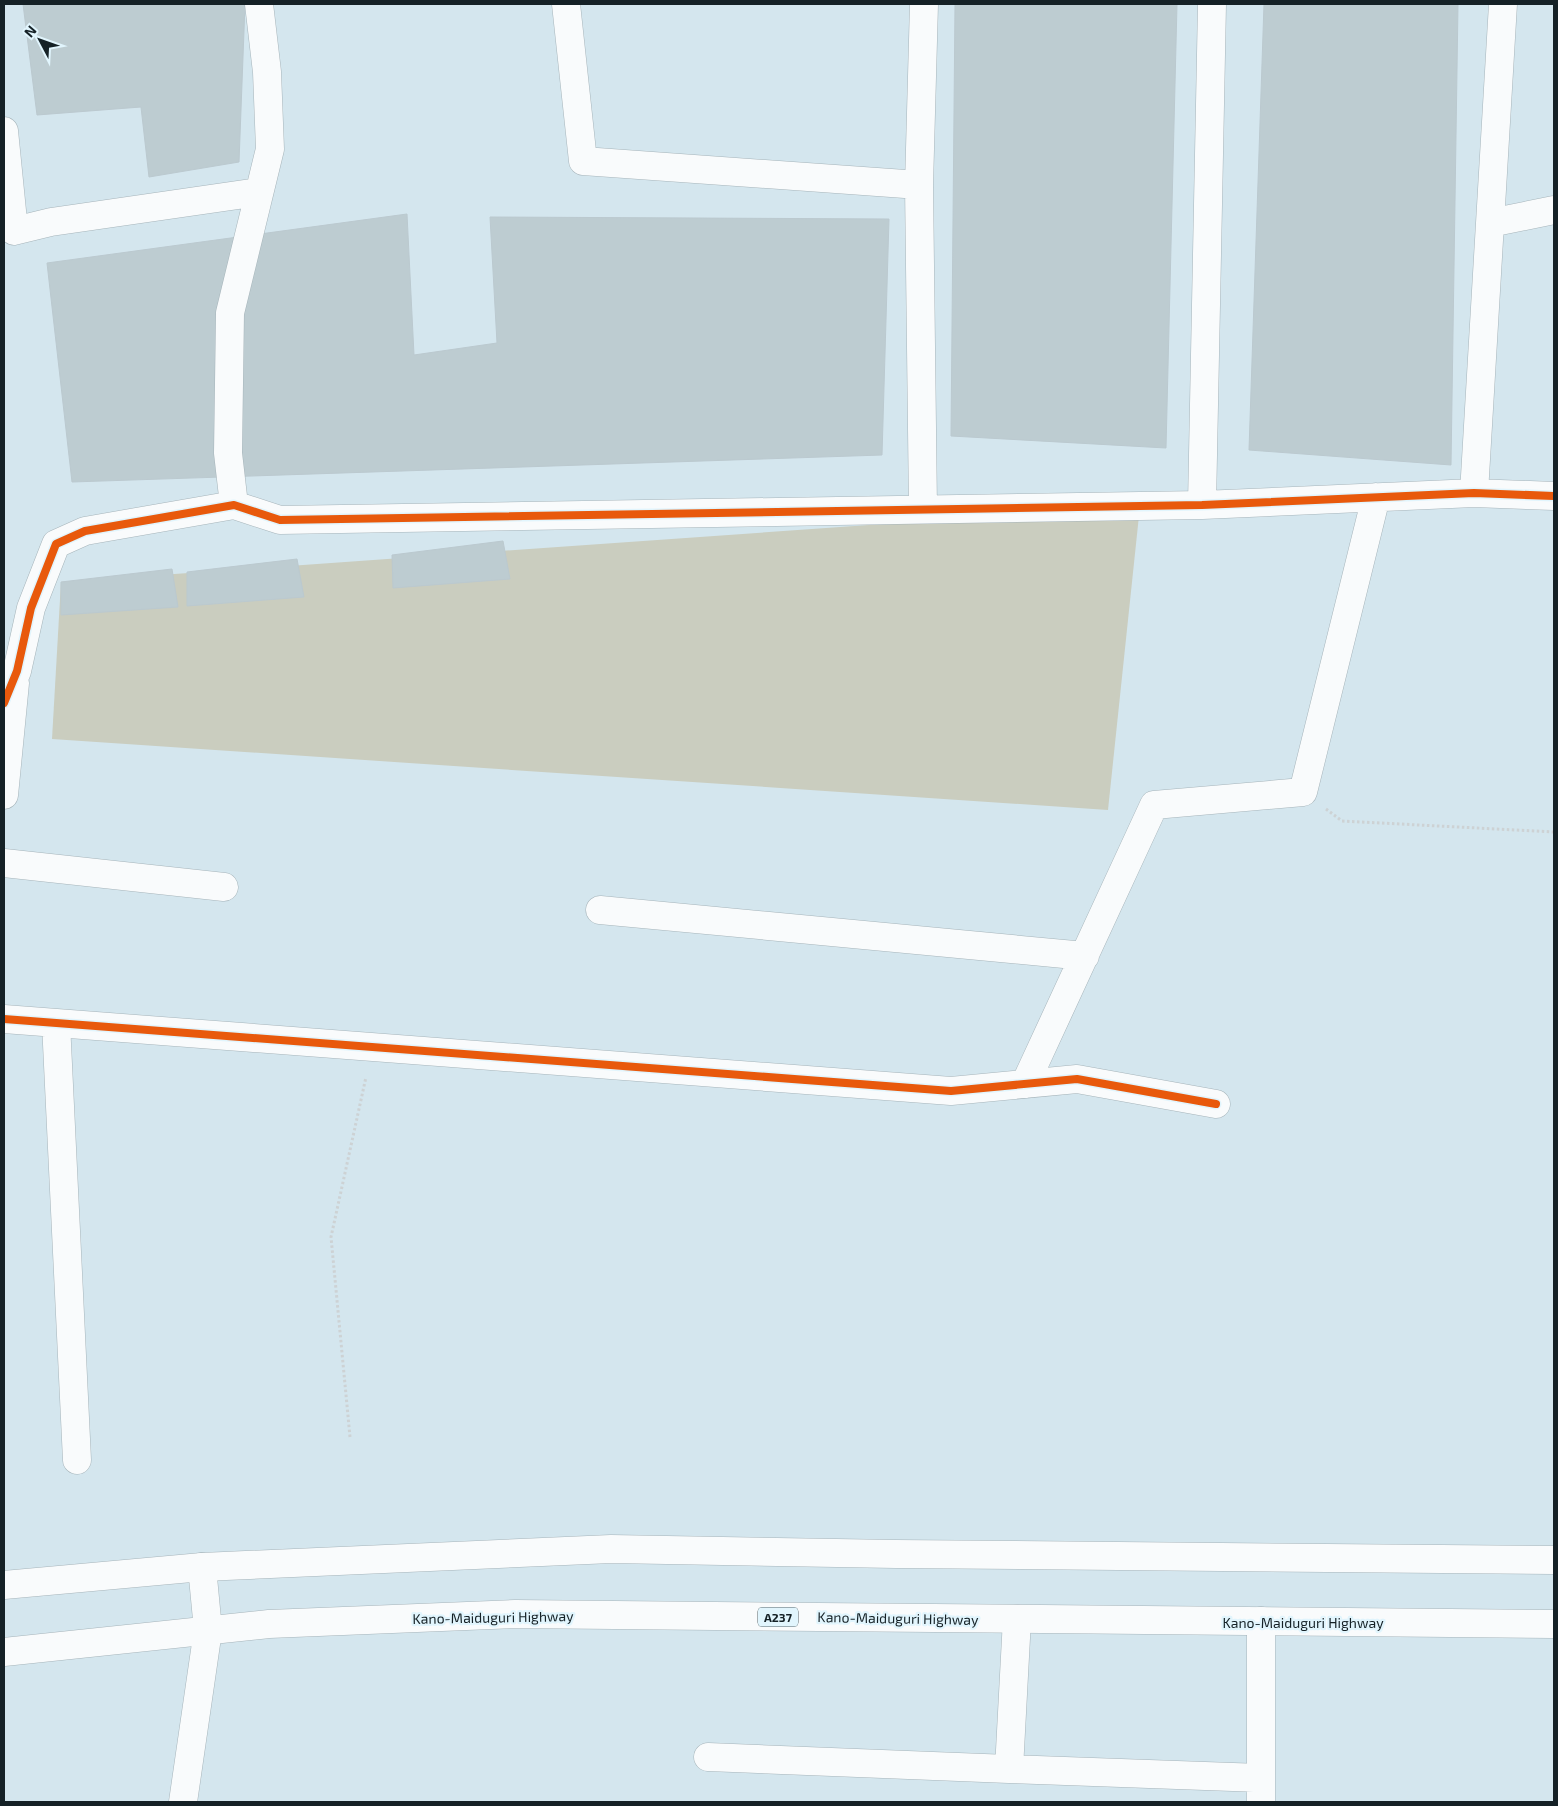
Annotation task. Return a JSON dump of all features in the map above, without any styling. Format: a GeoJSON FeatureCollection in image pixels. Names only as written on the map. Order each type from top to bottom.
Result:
{"type":"FeatureCollection","features":[{"type":"Feature","properties":{"kind":"main road"},"geometry":{"type":"LineString","coordinates":[[234,505],[228,452],[230,313],[270,149],[268,72],[259,4]]}},
{"type":"Feature","properties":{"kind":"main road"},"geometry":{"type":"LineString","coordinates":[[566,4],[583,161],[918,185]]}},
{"type":"Feature","properties":{"kind":"main road"},"geometry":{"type":"LineString","coordinates":[[923,509],[918,185],[924,4]]}},
{"type":"Feature","properties":{"kind":"main road"},"geometry":{"type":"LineString","coordinates":[[1202,505],[1212,4]]}},
{"type":"Feature","properties":{"kind":"main road"},"geometry":{"type":"LineString","coordinates":[[1474,493],[1503,4]]}},
{"type":"Feature","properties":{"kind":"main road"},"geometry":{"type":"LineString","coordinates":[[4,131],[14,231],[51,222],[259,192]]}},
{"type":"Feature","properties":{"kind":"main road"},"geometry":{"type":"LineString","coordinates":[[1490,223],[1554,210]]}},
{"type":"Feature","properties":{"kind":"main road"},"geometry":{"type":"LineString","coordinates":[[4,703],[16,671],[31,608],[56,544],[85,531],[234,505],[280,520],[1202,505],[1474,493],[1554,496]]}},
{"type":"Feature","properties":{"kind":"main road"},"geometry":{"type":"LineString","coordinates":[[1025,1084],[1154,804],[1303,792],[1376,497]]}},
{"type":"Feature","properties":{"kind":"main road"},"geometry":{"type":"LineString","coordinates":[[4,795],[16,671]]}},
{"type":"Feature","properties":{"kind":"main road"},"geometry":{"type":"LineString","coordinates":[[4,863],[224,887]]}},
{"type":"Feature","properties":{"kind":"main road"},"geometry":{"type":"LineString","coordinates":[[600,910],[1084,956]]}},
{"type":"Feature","properties":{"kind":"main road"},"geometry":{"type":"LineString","coordinates":[[4,1019],[951,1091],[1077,1079],[1216,1104]]}},
{"type":"Feature","properties":{"kind":"main road"},"geometry":{"type":"LineString","coordinates":[[56,1024],[77,1460]]}},
{"type":"Feature","properties":{"kind":"main road"},"geometry":{"type":"LineString","coordinates":[[4,1585],[202,1567],[612,1549],[1554,1560]]}},
{"type":"Feature","properties":{"kind":"main road"},"geometry":{"type":"LineString","coordinates":[[183,1802],[208,1630],[202,1567]]}},
{"type":"Feature","properties":{"kind":"main road","name":"Kano-Maiduguri Highway"},"geometry":{"type":"LineString","coordinates":[[4,1652],[269,1624],[515,1614],[1554,1624]]}},
{"type":"Feature","properties":{"kind":"main road"},"geometry":{"type":"LineString","coordinates":[[1009,1769],[1017,1619]]}},
{"type":"Feature","properties":{"kind":"main road"},"geometry":{"type":"LineString","coordinates":[[708,1757],[1009,1769],[1261,1790],[1260,1621]]}},
{"type":"Feature","properties":{"kind":"path"},"geometry":{"type":"LineString","coordinates":[[1303,792],[1342,820],[1554,832]]}},
{"type":"Feature","properties":{"kind":"path"},"geometry":{"type":"LineString","coordinates":[[350,1437],[332,1237],[373,1048]]}},
{"type":"Feature","properties":{"kind":"shaded area"},"geometry":{"type":"Polygon","coordinates":[[[1140,506],[1108,810],[52,739],[61,582],[1140,506]]]}},
{"type":"Feature","properties":{"kind":"building"},"geometry":{"type":"Polygon","coordinates":[[[23,4],[245,4],[239,162],[149,177],[141,107],[37,115],[23,4]]]}},
{"type":"Feature","properties":{"kind":"building"},"geometry":{"type":"Polygon","coordinates":[[[955,4],[1177,4],[1166,448],[951,436],[955,4]]]}},
{"type":"Feature","properties":{"kind":"building"},"geometry":{"type":"Polygon","coordinates":[[[1264,4],[1458,4],[1451,465],[1249,450],[1264,4]]]}},
{"type":"Feature","properties":{"kind":"building"},"geometry":{"type":"Polygon","coordinates":[[[407,214],[414,355],[497,343],[490,217],[889,219],[882,455],[72,482],[47,263],[407,214]]]}},
{"type":"Feature","properties":{"kind":"building"},"geometry":{"type":"Polygon","coordinates":[[[503,541],[510,579],[393,588],[392,555],[503,541]]]}},
{"type":"Feature","properties":{"kind":"building"},"geometry":{"type":"Polygon","coordinates":[[[297,559],[304,597],[187,606],[187,572],[297,559]]]}},
{"type":"Feature","properties":{"kind":"building"},"geometry":{"type":"Polygon","coordinates":[[[172,569],[178,607],[61,615],[61,582],[172,569]]]}},
{"type":"Feature","properties":{"kind":"cycle path"},"geometry":{"type":"LineString","coordinates":[[4,703],[17,671],[31,608],[56,544],[85,531],[234,505],[280,520],[1202,505],[1474,493],[1554,496]]}},
{"type":"Feature","properties":{"kind":"cycle path"},"geometry":{"type":"LineString","coordinates":[[4,1019],[951,1091],[1077,1079],[1216,1104]]}}]}
